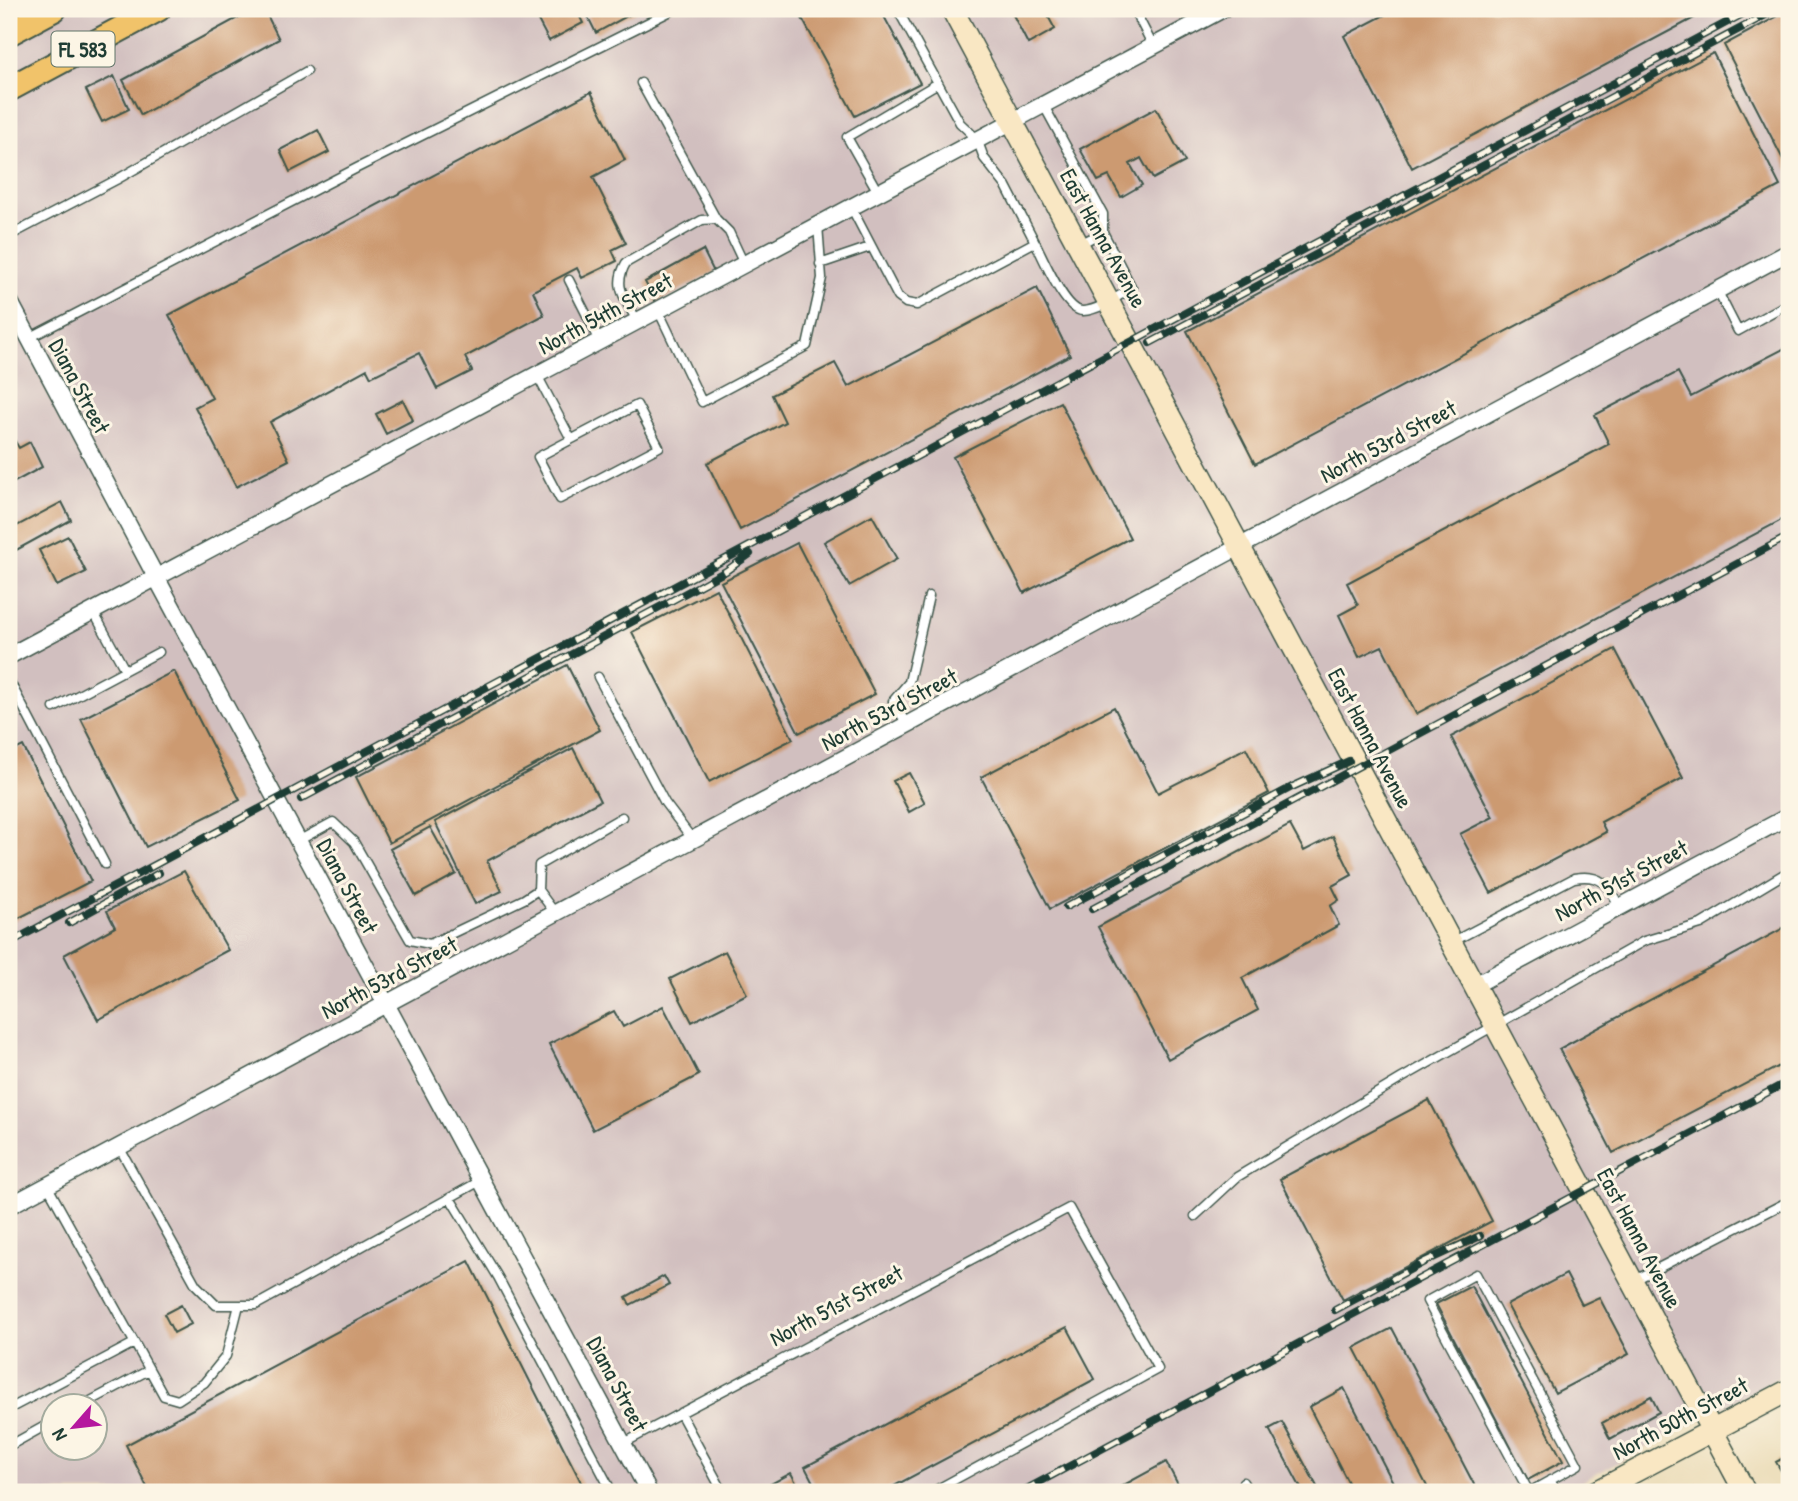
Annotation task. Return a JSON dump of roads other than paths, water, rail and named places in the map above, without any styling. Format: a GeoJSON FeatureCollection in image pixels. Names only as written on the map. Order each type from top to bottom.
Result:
{"type":"FeatureCollection","features":[{"type":"Feature","properties":{"kind":"main road","name":"FL 583"},"geometry":{"type":"LineString","coordinates":[[9,33],[54,9]]}},
{"type":"Feature","properties":{"kind":"main road","name":"FL 583"},"geometry":{"type":"LineString","coordinates":[[9,89],[158,9]]}},
{"type":"Feature","properties":{"kind":"street","name":"East Hanna Avenue"},"geometry":{"type":"LineString","coordinates":[[952,9],[1745,1492]]}},
{"type":"Feature","properties":{"kind":"street","name":"North 54th Street"},"geometry":{"type":"LineString","coordinates":[[9,656],[1223,9]]}},
{"type":"Feature","properties":{"kind":"street","name":"North 53rd Street"},"geometry":{"type":"LineString","coordinates":[[9,1206],[1789,252]]}},
{"type":"Feature","properties":{"kind":"street","name":"Diana Street"},"geometry":{"type":"LineString","coordinates":[[9,300],[649,1492]]}},
{"type":"Feature","properties":{"kind":"street","name":"North 51st Street"},"geometry":{"type":"LineString","coordinates":[[1475,985],[1789,816]]}},
{"type":"Feature","properties":{"kind":"street","name":"North 50th Street"},"geometry":{"type":"LineString","coordinates":[[1595,1492],[1789,1390]]}},
{"type":"Feature","properties":{"kind":"lane"},"geometry":{"type":"LineString","coordinates":[[29,338],[357,168],[675,9]]}},
{"type":"Feature","properties":{"kind":"lane"},"geometry":{"type":"LineString","coordinates":[[904,9],[899,12],[960,123],[977,139],[985,158],[1006,186],[1067,302],[1075,310],[1085,311],[1109,302],[1132,288],[1103,232],[1102,214],[1043,104]]}},
{"type":"Feature","properties":{"kind":"lane"},"geometry":{"type":"LineString","coordinates":[[1134,9],[1153,46]]}},
{"type":"Feature","properties":{"kind":"lane"},"geometry":{"type":"LineString","coordinates":[[9,236],[116,180],[307,71]]}},
{"type":"Feature","properties":{"kind":"lane"},"geometry":{"type":"LineString","coordinates":[[641,83],[716,219],[729,232],[744,264]]}},
{"type":"Feature","properties":{"kind":"lane"},"geometry":{"type":"LineString","coordinates":[[878,192],[847,137],[938,83]]}},
{"type":"Feature","properties":{"kind":"lane"},"geometry":{"type":"LineString","coordinates":[[851,207],[898,297],[906,303],[917,305],[1035,242]]}},
{"type":"Feature","properties":{"kind":"lane"},"geometry":{"type":"LineString","coordinates":[[637,321],[618,286],[619,275],[626,263],[702,220],[716,219]]}},
{"type":"Feature","properties":{"kind":"lane"},"geometry":{"type":"LineString","coordinates":[[658,310],[702,402],[807,346],[822,278],[818,225]]}},
{"type":"Feature","properties":{"kind":"lane"},"geometry":{"type":"LineString","coordinates":[[1078,244],[1103,232]]}},
{"type":"Feature","properties":{"kind":"lane"},"geometry":{"type":"LineString","coordinates":[[820,264],[870,247]]}},
{"type":"Feature","properties":{"kind":"lane"},"geometry":{"type":"LineString","coordinates":[[569,280],[600,341]]}},
{"type":"Feature","properties":{"kind":"lane"},"geometry":{"type":"LineString","coordinates":[[1717,290],[1738,331],[1789,303]]}},
{"type":"Feature","properties":{"kind":"lane"},"geometry":{"type":"LineString","coordinates":[[537,375],[571,439]]}},
{"type":"Feature","properties":{"kind":"lane"},"geometry":{"type":"LineString","coordinates":[[637,405],[659,447],[560,499],[538,457],[571,439],[637,405]]}},
{"type":"Feature","properties":{"kind":"lane"},"geometry":{"type":"LineString","coordinates":[[907,725],[893,701],[909,682],[929,596]]}},
{"type":"Feature","properties":{"kind":"lane"},"geometry":{"type":"LineString","coordinates":[[93,611],[125,670]]}},
{"type":"Feature","properties":{"kind":"lane"},"geometry":{"type":"LineString","coordinates":[[54,708],[159,652]]}},
{"type":"Feature","properties":{"kind":"lane"},"geometry":{"type":"LineString","coordinates":[[598,677],[665,803],[693,840]]}},
{"type":"Feature","properties":{"kind":"lane"},"geometry":{"type":"LineString","coordinates":[[9,680],[105,864]]}},
{"type":"Feature","properties":{"kind":"lane"},"geometry":{"type":"LineString","coordinates":[[555,913],[538,890],[539,865],[622,817]]}},
{"type":"Feature","properties":{"kind":"lane"},"geometry":{"type":"LineString","coordinates":[[298,841],[333,822],[354,842],[410,940],[430,944],[538,890]]}},
{"type":"Feature","properties":{"kind":"lane"},"geometry":{"type":"LineString","coordinates":[[1195,1216],[1237,1177],[1402,1078],[1644,941],[1701,924],[1789,871]]}},
{"type":"Feature","properties":{"kind":"lane"},"geometry":{"type":"LineString","coordinates":[[1452,942],[1574,878],[1587,876],[1600,879],[1611,890],[1620,907]]}},
{"type":"Feature","properties":{"kind":"lane"},"geometry":{"type":"LineString","coordinates":[[430,944],[451,969]]}},
{"type":"Feature","properties":{"kind":"lane"},"geometry":{"type":"LineString","coordinates":[[119,1147],[196,1285],[216,1305],[256,1305],[482,1180]]}},
{"type":"Feature","properties":{"kind":"lane"},"geometry":{"type":"LineString","coordinates":[[47,1185],[164,1396],[178,1399],[204,1382],[226,1356],[239,1305]]}},
{"type":"Feature","properties":{"kind":"lane"},"geometry":{"type":"LineString","coordinates":[[450,1198],[498,1277],[612,1492]]}},
{"type":"Feature","properties":{"kind":"lane"},"geometry":{"type":"LineString","coordinates":[[1633,1282],[1789,1201]]}},
{"type":"Feature","properties":{"kind":"lane","name":"North 51st Street"},"geometry":{"type":"LineString","coordinates":[[624,1443],[1069,1208],[1158,1369],[932,1492]]}},
{"type":"Feature","properties":{"kind":"lane"},"geometry":{"type":"LineString","coordinates":[[1476,1275],[1578,1465],[1550,1480],[1529,1492],[1427,1301],[1476,1275]]}},
{"type":"Feature","properties":{"kind":"lane"},"geometry":{"type":"LineString","coordinates":[[9,1409],[134,1343]]}},
{"type":"Feature","properties":{"kind":"lane"},"geometry":{"type":"LineString","coordinates":[[107,1392],[149,1370]]}},
{"type":"Feature","properties":{"kind":"lane"},"geometry":{"type":"LineString","coordinates":[[680,1413],[723,1492]]}},
{"type":"Feature","properties":{"kind":"lane"},"geometry":{"type":"LineString","coordinates":[[9,1446],[38,1430]]}},
{"type":"Feature","properties":{"kind":"lane"},"geometry":{"type":"LineString","coordinates":[[1550,1480],[1557,1492]]}},
{"type":"Feature","properties":{"kind":"lane"},"geometry":{"type":"LineString","coordinates":[[1243,1482],[1249,1492]]}},
{"type":"Feature","properties":{"kind":"railway"},"geometry":{"type":"LineString","coordinates":[[9,943],[1752,9]]}},
{"type":"Feature","properties":{"kind":"railway"},"geometry":{"type":"LineString","coordinates":[[1150,343],[1777,9]]}},
{"type":"Feature","properties":{"kind":"railway"},"geometry":{"type":"LineString","coordinates":[[1092,909],[1789,536]]}},
{"type":"Feature","properties":{"kind":"railway"},"geometry":{"type":"LineString","coordinates":[[301,799],[726,571],[750,554]]}},
{"type":"Feature","properties":{"kind":"railway"},"geometry":{"type":"LineString","coordinates":[[1066,907],[1292,787],[1349,761]]}},
{"type":"Feature","properties":{"kind":"railway"},"geometry":{"type":"LineString","coordinates":[[69,923],[159,873]]}},
{"type":"Feature","properties":{"kind":"railway"},"geometry":{"type":"LineString","coordinates":[[1021,1492],[1789,1081]]}},
{"type":"Feature","properties":{"kind":"railway"},"geometry":{"type":"LineString","coordinates":[[1335,1310],[1426,1261],[1480,1236]]}}]}
